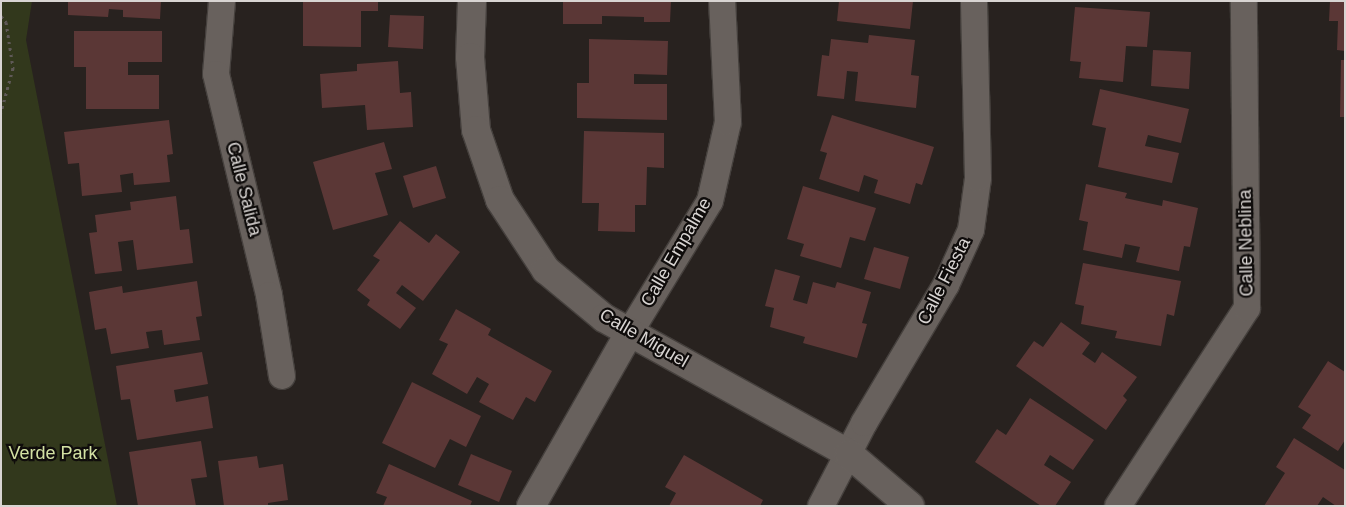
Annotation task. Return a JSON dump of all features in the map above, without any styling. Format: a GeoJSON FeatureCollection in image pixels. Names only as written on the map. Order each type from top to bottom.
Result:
{"type":"FeatureCollection","features":[{"type":"Feature","properties":{"kind":"street","name":"Calle Salida"},"geometry":{"type":"LineString","coordinates":[[222,1],[216,74],[269,295],[282,376]]}},
{"type":"Feature","properties":{"kind":"street","name":"Calle Miguel"},"geometry":{"type":"LineString","coordinates":[[472,1],[470,57],[476,130],[500,200],[546,270],[604,318],[849,454],[910,506]]}},
{"type":"Feature","properties":{"kind":"street","name":"Calle Empalme"},"geometry":{"type":"LineString","coordinates":[[531,506],[630,332],[710,201],[728,122],[722,1]]}},
{"type":"Feature","properties":{"kind":"street","name":"Calle Fiesta"},"geometry":{"type":"LineString","coordinates":[[821,506],[946,285],[971,230],[978,178],[974,1]]}},
{"type":"Feature","properties":{"kind":"street","name":"Calle Neblina"},"geometry":{"type":"LineString","coordinates":[[1118,506],[1247,308],[1244,1]]}},
{"type":"Feature","properties":{"kind":"path"},"geometry":{"type":"LineString","coordinates":[[1,16],[6,22],[13,68],[1,112]]}},
{"type":"Feature","properties":{"kind":"green space","name":"Verde Park"},"geometry":{"type":"Polygon","coordinates":[[[1,1],[32,1],[26,40],[117,506],[1,506],[1,1]]]}},
{"type":"Feature","properties":{"kind":"building"},"geometry":{"type":"Polygon","coordinates":[[[68,1],[161,1],[160,19],[123,17],[123,10],[109,9],[108,17],[68,15],[68,1]]]}},
{"type":"Feature","properties":{"kind":"building"},"geometry":{"type":"Polygon","coordinates":[[[303,1],[378,1],[378,11],[361,11],[361,47],[303,46],[303,1]]]}},
{"type":"Feature","properties":{"kind":"building"},"geometry":{"type":"Polygon","coordinates":[[[563,1],[671,1],[670,22],[644,22],[644,17],[602,16],[602,24],[563,24],[563,1]]]}},
{"type":"Feature","properties":{"kind":"building"},"geometry":{"type":"Polygon","coordinates":[[[839,1],[913,1],[910,29],[837,21],[839,1]]]}},
{"type":"Feature","properties":{"kind":"building"},"geometry":{"type":"Polygon","coordinates":[[[1330,1],[1345,1],[1345,51],[1337,50],[1338,21],[1329,21],[1330,1]]]}},
{"type":"Feature","properties":{"kind":"building"},"geometry":{"type":"Polygon","coordinates":[[[1075,7],[1150,12],[1147,47],[1126,46],[1123,82],[1079,78],[1081,62],[1070,61],[1075,7]]]}},
{"type":"Feature","properties":{"kind":"building"},"geometry":{"type":"Polygon","coordinates":[[[390,15],[424,16],[423,49],[388,47],[390,15]]]}},
{"type":"Feature","properties":{"kind":"building"},"geometry":{"type":"Polygon","coordinates":[[[74,31],[162,31],[162,62],[128,62],[128,75],[159,75],[159,109],[86,109],[86,67],[74,67],[74,31]]]}},
{"type":"Feature","properties":{"kind":"building"},"geometry":{"type":"Polygon","coordinates":[[[869,35],[915,40],[911,75],[919,76],[916,108],[855,101],[858,72],[847,71],[844,99],[817,96],[822,55],[829,56],[831,39],[868,43],[869,35]]]}},
{"type":"Feature","properties":{"kind":"building"},"geometry":{"type":"Polygon","coordinates":[[[589,39],[668,41],[667,75],[634,74],[634,84],[667,84],[667,120],[577,118],[577,83],[589,83],[589,39]]]}},
{"type":"Feature","properties":{"kind":"building"},"geometry":{"type":"Polygon","coordinates":[[[1153,50],[1191,52],[1189,89],[1151,86],[1153,50]]]}},
{"type":"Feature","properties":{"kind":"building"},"geometry":{"type":"Polygon","coordinates":[[[1341,60],[1345,60],[1345,117],[1340,117],[1341,60]]]}},
{"type":"Feature","properties":{"kind":"building"},"geometry":{"type":"Polygon","coordinates":[[[398,61],[400,93],[411,92],[413,127],[367,130],[365,105],[322,108],[320,74],[357,71],[357,64],[398,61]]]}},
{"type":"Feature","properties":{"kind":"building"},"geometry":{"type":"Polygon","coordinates":[[[1100,89],[1189,109],[1181,143],[1148,135],[1145,146],[1179,153],[1172,183],[1098,167],[1106,128],[1092,125],[1100,89]]]}},
{"type":"Feature","properties":{"kind":"building"},"geometry":{"type":"Polygon","coordinates":[[[832,115],[934,147],[922,185],[916,183],[910,204],[874,193],[878,180],[864,175],[859,192],[819,179],[827,153],[820,151],[832,115]]]}},
{"type":"Feature","properties":{"kind":"building"},"geometry":{"type":"Polygon","coordinates":[[[169,120],[173,154],[167,155],[170,182],[134,185],[133,173],[120,175],[122,192],[82,196],[79,163],[68,164],[64,132],[169,120]]]}},
{"type":"Feature","properties":{"kind":"building"},"geometry":{"type":"Polygon","coordinates":[[[584,131],[664,133],[664,168],[647,167],[646,205],[635,205],[635,232],[598,231],[599,203],[582,203],[584,131]]]}},
{"type":"Feature","properties":{"kind":"building"},"geometry":{"type":"Polygon","coordinates":[[[384,142],[392,169],[375,173],[388,215],[333,230],[313,162],[384,142]]]}},
{"type":"Feature","properties":{"kind":"building"},"geometry":{"type":"Polygon","coordinates":[[[436,166],[446,198],[413,208],[403,176],[436,166]]]}},
{"type":"Feature","properties":{"kind":"building"},"geometry":{"type":"Polygon","coordinates":[[[1086,184],[1127,193],[1125,198],[1162,206],[1163,200],[1198,208],[1190,247],[1184,246],[1179,271],[1136,262],[1140,247],[1125,244],[1122,258],[1083,250],[1088,222],[1079,220],[1086,184]]]}},
{"type":"Feature","properties":{"kind":"building"},"geometry":{"type":"Polygon","coordinates":[[[803,186],[876,208],[865,241],[850,237],[841,268],[800,256],[804,244],[787,239],[803,186]]]}},
{"type":"Feature","properties":{"kind":"building"},"geometry":{"type":"Polygon","coordinates":[[[176,196],[180,230],[189,229],[193,263],[137,270],[133,240],[118,242],[122,271],[95,274],[89,233],[97,232],[95,215],[131,210],[130,202],[176,196]]]}},
{"type":"Feature","properties":{"kind":"building"},"geometry":{"type":"Polygon","coordinates":[[[400,221],[429,243],[436,234],[460,252],[423,301],[402,285],[396,293],[416,308],[400,329],[367,305],[370,300],[357,290],[380,260],[373,256],[400,221]]]}},
{"type":"Feature","properties":{"kind":"building"},"geometry":{"type":"Polygon","coordinates":[[[874,247],[909,257],[900,289],[864,279],[874,247]]]}},
{"type":"Feature","properties":{"kind":"building"},"geometry":{"type":"Polygon","coordinates":[[[1083,263],[1181,281],[1174,316],[1167,314],[1161,346],[1115,338],[1117,331],[1081,324],[1084,306],[1075,304],[1083,263]]]}},
{"type":"Feature","properties":{"kind":"building"},"geometry":{"type":"Polygon","coordinates":[[[775,269],[800,276],[793,300],[807,304],[813,282],[835,288],[837,282],[871,292],[862,323],[867,324],[857,358],[803,343],[805,337],[770,327],[774,308],[765,306],[775,269]]]}},
{"type":"Feature","properties":{"kind":"building"},"geometry":{"type":"Polygon","coordinates":[[[197,281],[202,316],[196,317],[200,340],[164,345],[162,330],[146,332],[149,348],[111,354],[106,328],[95,330],[89,292],[122,286],[123,293],[197,281]]]}},
{"type":"Feature","properties":{"kind":"building"},"geometry":{"type":"Polygon","coordinates":[[[456,309],[491,329],[488,335],[552,371],[535,402],[526,397],[513,420],[479,402],[489,384],[477,377],[467,394],[432,374],[448,344],[439,340],[456,309]]]}},
{"type":"Feature","properties":{"kind":"building"},"geometry":{"type":"Polygon","coordinates":[[[1061,322],[1090,343],[1082,354],[1095,363],[1102,352],[1137,377],[1123,396],[1127,400],[1106,430],[1016,366],[1034,341],[1043,347],[1061,322]]]}},
{"type":"Feature","properties":{"kind":"building"},"geometry":{"type":"Polygon","coordinates":[[[202,352],[208,384],[174,390],[176,402],[208,396],[213,428],[137,440],[130,399],[121,400],[116,366],[202,352]]]}},
{"type":"Feature","properties":{"kind":"building"},"geometry":{"type":"Polygon","coordinates":[[[1328,361],[1345,372],[1345,440],[1338,451],[1302,428],[1311,415],[1298,407],[1328,361]]]}},
{"type":"Feature","properties":{"kind":"building"},"geometry":{"type":"Polygon","coordinates":[[[412,382],[481,416],[466,447],[450,439],[435,468],[382,443],[412,382]]]}},
{"type":"Feature","properties":{"kind":"building"},"geometry":{"type":"Polygon","coordinates":[[[1030,398],[1094,440],[1073,470],[1050,455],[1044,465],[1071,482],[1055,506],[1041,506],[975,462],[997,429],[1006,435],[1030,398]]]}},
{"type":"Feature","properties":{"kind":"building"},"geometry":{"type":"Polygon","coordinates":[[[1294,438],[1345,470],[1345,506],[1336,506],[1323,497],[1317,506],[1264,506],[1285,473],[1276,467],[1294,438]]]}},
{"type":"Feature","properties":{"kind":"building"},"geometry":{"type":"Polygon","coordinates":[[[201,441],[207,477],[191,479],[196,506],[138,506],[129,452],[201,441]]]}},
{"type":"Feature","properties":{"kind":"building"},"geometry":{"type":"Polygon","coordinates":[[[471,454],[512,471],[499,502],[458,485],[471,454]]]}},
{"type":"Feature","properties":{"kind":"building"},"geometry":{"type":"Polygon","coordinates":[[[684,455],[763,500],[760,506],[669,506],[676,493],[665,487],[684,455]]]}},
{"type":"Feature","properties":{"kind":"building"},"geometry":{"type":"Polygon","coordinates":[[[257,456],[259,468],[283,464],[288,500],[268,503],[268,506],[224,506],[218,461],[257,456]]]}},
{"type":"Feature","properties":{"kind":"building"},"geometry":{"type":"Polygon","coordinates":[[[389,464],[472,501],[470,506],[383,506],[387,497],[376,493],[389,464]]]}}]}
